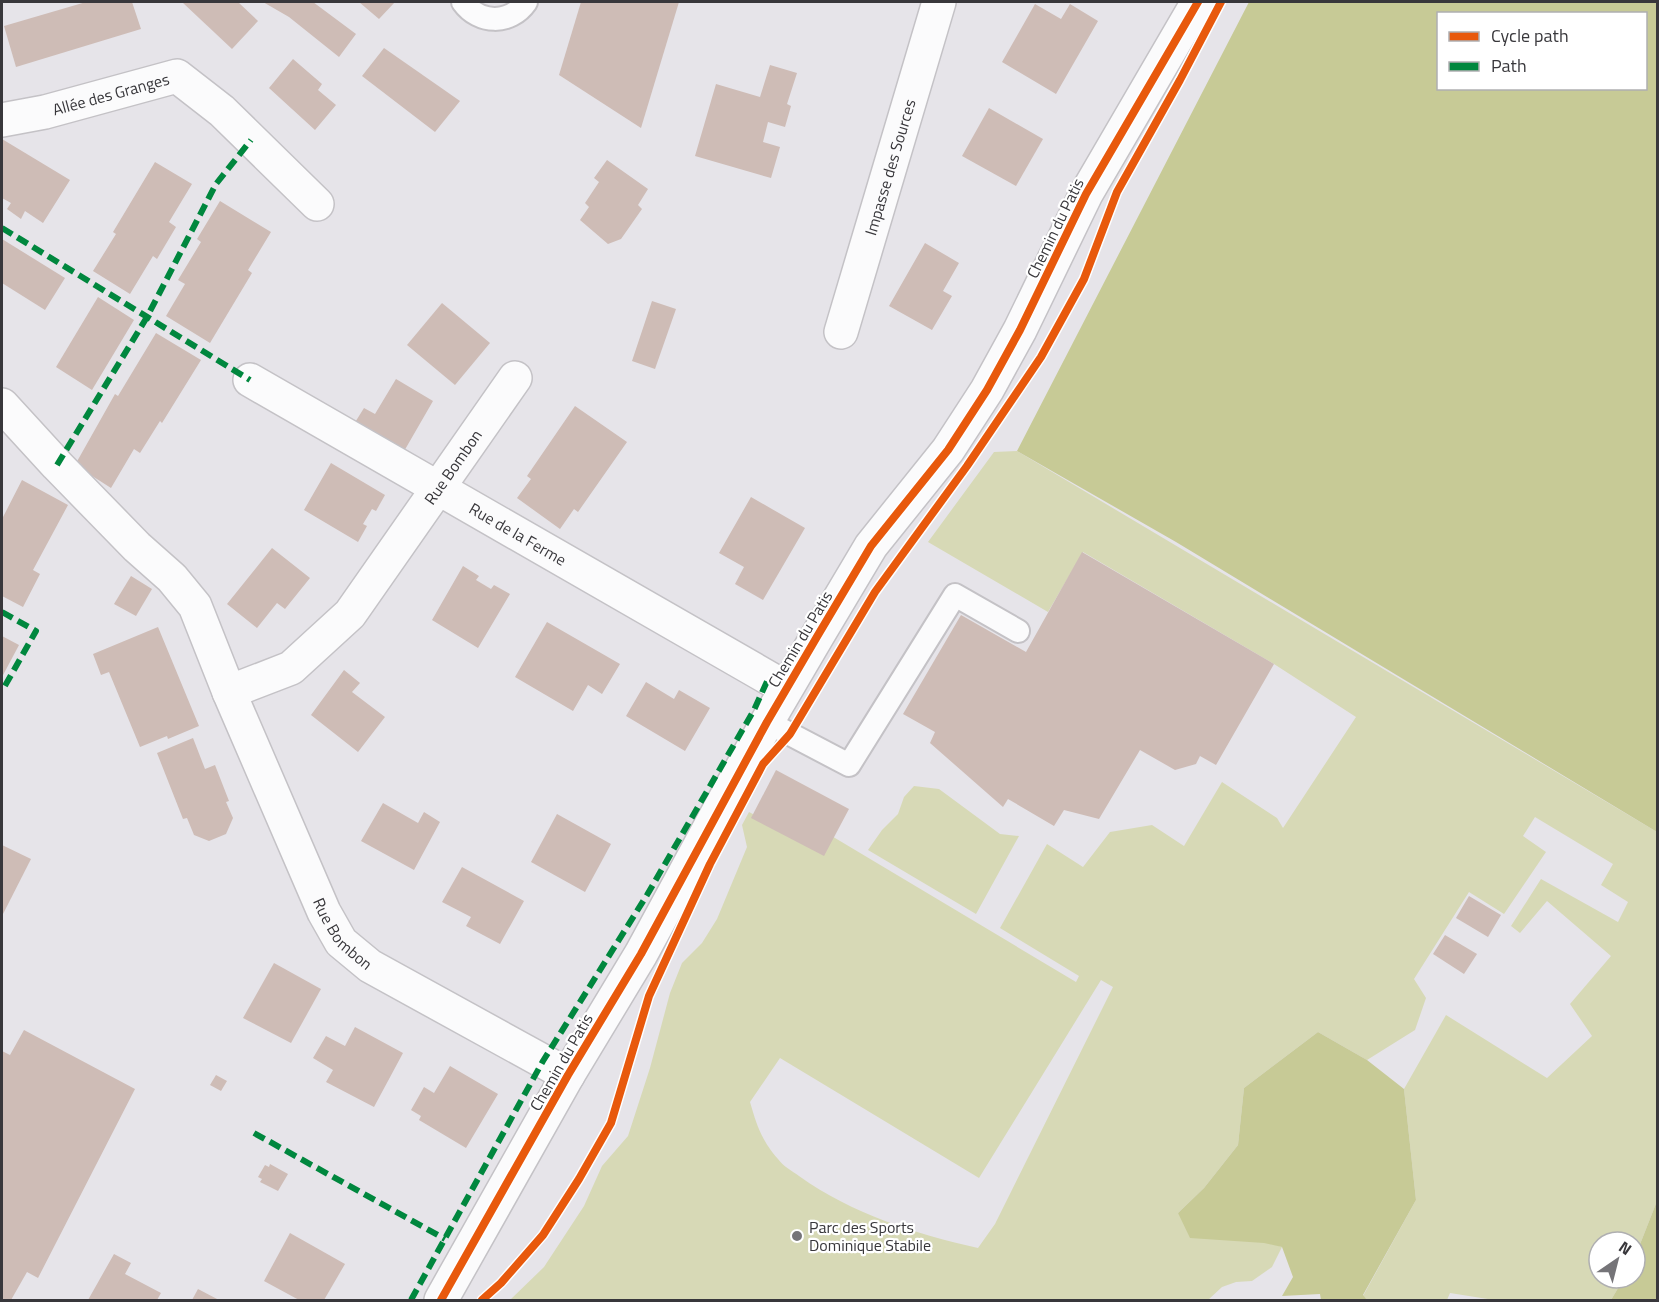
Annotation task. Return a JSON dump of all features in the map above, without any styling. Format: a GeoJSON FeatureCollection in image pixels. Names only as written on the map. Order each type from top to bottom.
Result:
{"type":"FeatureCollection","features":[{"type":"Feature","properties":{"kind":"street","name":"Impasse des Sources"},"geometry":{"type":"LineString","coordinates":[[841,332],[939,2]]}},
{"type":"Feature","properties":{"kind":"street","name":"Chemin du Patis"},"geometry":{"type":"LineString","coordinates":[[441,1300],[568,1075],[641,954],[786,688],[872,546],[948,450],[987,390],[1020,330],[1086,194],[1198,2]]}},
{"type":"Feature","properties":{"kind":"street","name":"Allée des Granges"},"geometry":{"type":"LineString","coordinates":[[2,120],[45,112],[177,76],[222,111],[317,204]]}},
{"type":"Feature","properties":{"kind":"street","name":"Rue Bombon"},"geometry":{"type":"LineString","coordinates":[[230,692],[291,668],[350,614],[515,378]]}},
{"type":"Feature","properties":{"kind":"street","name":"Rue de la Ferme"},"geometry":{"type":"LineString","coordinates":[[250,380],[786,688]]}},
{"type":"Feature","properties":{"kind":"street","name":"Rue Bombon"},"geometry":{"type":"LineString","coordinates":[[2,405],[137,547],[172,578],[195,606],[324,912],[342,942],[370,966],[568,1075]]}},
{"type":"Feature","properties":{"kind":"lane"},"geometry":{"type":"LineString","coordinates":[[463,2],[481,17],[495,20],[509,16],[526,2]]}},
{"type":"Feature","properties":{"kind":"lane"},"geometry":{"type":"LineString","coordinates":[[767,722],[849,765],[955,595],[1018,631]]}},
{"type":"Feature","properties":{"kind":"green space"},"geometry":{"type":"Polygon","coordinates":[[[1249,2],[1657,2],[1657,832],[1176,542],[1017,451],[1249,2]]]}},
{"type":"Feature","properties":{"kind":"green space"},"geometry":{"type":"Polygon","coordinates":[[[1017,451],[1657,832],[1657,1201],[1646,1230],[1587,1230],[1587,1290],[1617,1290],[1611,1300],[1494,1300],[1450,1293],[1447,1300],[1367,1300],[1363,1296],[1416,1200],[1404,1089],[1446,1015],[1547,1078],[1592,1036],[1570,1004],[1611,956],[1547,901],[1520,933],[1511,926],[1541,879],[1618,922],[1628,902],[1601,885],[1613,864],[1535,817],[1523,836],[1546,852],[1504,914],[1469,892],[1414,979],[1426,998],[1415,1030],[1367,1060],[1318,1032],[1244,1088],[1238,1145],[1204,1188],[1178,1213],[1282,1247],[1272,1267],[1252,1281],[1236,1282],[1222,1287],[1208,1300],[510,1300],[544,1267],[584,1206],[602,1166],[628,1136],[650,1068],[670,993],[682,963],[702,943],[717,919],[747,847],[742,825],[749,812],[822,851],[830,835],[1076,982],[1079,976],[1000,928],[1047,844],[1083,867],[1110,832],[1152,825],[1184,846],[1222,782],[1277,818],[1283,828],[1356,717],[1274,664],[1083,552],[1048,612],[928,542],[994,452],[1017,451]],[[1101,980],[979,1178],[780,1058],[750,1102],[757,1125],[767,1145],[782,1164],[819,1189],[863,1212],[908,1229],[978,1248],[995,1224],[1113,987],[1101,980]]]}},
{"type":"Feature","properties":{"kind":"green space"},"geometry":{"type":"Polygon","coordinates":[[[914,786],[939,789],[1000,834],[1019,836],[976,914],[868,850],[882,830],[898,814],[904,797],[914,786]]]}},
{"type":"Feature","properties":{"kind":"green space"},"geometry":{"type":"Polygon","coordinates":[[[1318,1032],[1367,1060],[1404,1089],[1416,1200],[1363,1295],[1367,1300],[1321,1300],[1320,1294],[1282,1296],[1293,1277],[1282,1247],[1264,1243],[1190,1238],[1178,1213],[1204,1188],[1238,1145],[1244,1088],[1318,1032]]]}},
{"type":"Feature","properties":{"kind":"green space"},"geometry":{"type":"Polygon","coordinates":[[[1657,1201],[1657,1300],[1611,1300],[1617,1290],[1647,1290],[1646,1230],[1657,1201]]]}},
{"type":"Feature","properties":{"kind":"building"},"geometry":{"type":"Polygon","coordinates":[[[86,2],[132,2],[141,29],[16,67],[4,26],[86,2]]]}},
{"type":"Feature","properties":{"kind":"building"},"geometry":{"type":"Polygon","coordinates":[[[182,2],[238,2],[258,21],[232,49],[182,2]]]}},
{"type":"Feature","properties":{"kind":"building"},"geometry":{"type":"Polygon","coordinates":[[[263,2],[313,2],[356,34],[339,57],[289,17],[263,2]]]}},
{"type":"Feature","properties":{"kind":"building"},"geometry":{"type":"Polygon","coordinates":[[[359,2],[395,2],[379,19],[359,2]]]}},
{"type":"Feature","properties":{"kind":"building"},"geometry":{"type":"Polygon","coordinates":[[[581,2],[679,2],[641,128],[559,75],[581,2]]]}},
{"type":"Feature","properties":{"kind":"building"},"geometry":{"type":"Polygon","coordinates":[[[1035,4],[1061,19],[1070,4],[1098,21],[1056,94],[1002,62],[1035,4]]]}},
{"type":"Feature","properties":{"kind":"building"},"geometry":{"type":"Polygon","coordinates":[[[384,48],[460,101],[435,132],[362,76],[384,48]]]}},
{"type":"Feature","properties":{"kind":"building"},"geometry":{"type":"Polygon","coordinates":[[[293,59],[322,84],[318,90],[336,105],[315,130],[269,88],[293,59]]]}},
{"type":"Feature","properties":{"kind":"building"},"geometry":{"type":"Polygon","coordinates":[[[770,65],[797,73],[787,104],[791,106],[785,127],[768,122],[763,142],[780,147],[771,178],[695,156],[716,84],[760,97],[770,65]]]}},
{"type":"Feature","properties":{"kind":"building"},"geometry":{"type":"Polygon","coordinates":[[[989,108],[1043,139],[1016,186],[962,156],[989,108]]]}},
{"type":"Feature","properties":{"kind":"building"},"geometry":{"type":"Polygon","coordinates":[[[2,139],[70,180],[43,223],[25,211],[21,219],[7,209],[11,203],[2,198],[2,139]]]}},
{"type":"Feature","properties":{"kind":"building"},"geometry":{"type":"Polygon","coordinates":[[[607,160],[648,189],[638,205],[642,209],[621,239],[608,244],[580,220],[589,207],[585,203],[599,182],[594,178],[607,160]]]}},
{"type":"Feature","properties":{"kind":"building"},"geometry":{"type":"Polygon","coordinates":[[[155,162],[192,184],[169,222],[176,227],[157,259],[153,256],[130,294],[93,271],[116,234],[113,232],[155,162]]]}},
{"type":"Feature","properties":{"kind":"building"},"geometry":{"type":"Polygon","coordinates":[[[220,201],[271,232],[248,270],[252,273],[210,343],[166,316],[185,284],[178,280],[201,242],[197,239],[220,201]]]}},
{"type":"Feature","properties":{"kind":"building"},"geometry":{"type":"Polygon","coordinates":[[[2,239],[65,278],[45,310],[2,283],[2,239]]]}},
{"type":"Feature","properties":{"kind":"building"},"geometry":{"type":"Polygon","coordinates":[[[925,243],[959,263],[943,291],[952,296],[932,330],[889,306],[925,243]]]}},
{"type":"Feature","properties":{"kind":"building"},"geometry":{"type":"Polygon","coordinates":[[[98,297],[134,320],[92,390],[56,367],[98,297]]]}},
{"type":"Feature","properties":{"kind":"building"},"geometry":{"type":"Polygon","coordinates":[[[652,301],[676,309],[655,369],[632,361],[652,301]]]}},
{"type":"Feature","properties":{"kind":"building"},"geometry":{"type":"Polygon","coordinates":[[[442,303],[490,343],[455,385],[407,345],[442,303]]]}},
{"type":"Feature","properties":{"kind":"building"},"geometry":{"type":"Polygon","coordinates":[[[156,333],[201,360],[162,423],[160,421],[140,453],[134,449],[111,488],[75,465],[115,394],[118,396],[156,333]]]}},
{"type":"Feature","properties":{"kind":"building"},"geometry":{"type":"Polygon","coordinates":[[[396,379],[433,401],[403,453],[354,424],[364,408],[375,414],[396,379]]]}},
{"type":"Feature","properties":{"kind":"building"},"geometry":{"type":"Polygon","coordinates":[[[575,406],[627,442],[578,512],[574,509],[560,529],[517,498],[531,479],[527,476],[575,406]]]}},
{"type":"Feature","properties":{"kind":"building"},"geometry":{"type":"Polygon","coordinates":[[[331,463],[385,495],[376,511],[372,509],[363,524],[367,526],[358,542],[304,510],[331,463]]]}},
{"type":"Feature","properties":{"kind":"building"},"geometry":{"type":"Polygon","coordinates":[[[22,480],[68,505],[33,570],[40,574],[23,607],[2,596],[2,519],[22,480]]]}},
{"type":"Feature","properties":{"kind":"building"},"geometry":{"type":"Polygon","coordinates":[[[751,497],[805,528],[763,600],[735,584],[744,567],[719,553],[751,497]]]}},
{"type":"Feature","properties":{"kind":"building"},"geometry":{"type":"Polygon","coordinates":[[[272,548],[310,578],[285,609],[277,603],[257,628],[227,604],[272,548]]]}},
{"type":"Feature","properties":{"kind":"building"},"geometry":{"type":"Polygon","coordinates":[[[1082,552],[1274,664],[1216,765],[1200,756],[1196,764],[1175,770],[1140,750],[1099,819],[1064,810],[1054,826],[1008,799],[1003,807],[930,743],[935,732],[903,714],[961,615],[1026,652],[1082,552]]]}},
{"type":"Feature","properties":{"kind":"building"},"geometry":{"type":"Polygon","coordinates":[[[463,566],[479,576],[476,580],[491,589],[494,585],[510,594],[478,648],[432,620],[463,566]]]}},
{"type":"Feature","properties":{"kind":"building"},"geometry":{"type":"Polygon","coordinates":[[[131,576],[152,589],[136,616],[114,604],[131,576]]]}},
{"type":"Feature","properties":{"kind":"building"},"geometry":{"type":"Polygon","coordinates":[[[547,622],[620,664],[602,694],[588,685],[573,711],[515,677],[547,622]]]}},
{"type":"Feature","properties":{"kind":"building"},"geometry":{"type":"Polygon","coordinates":[[[158,627],[199,726],[168,739],[167,736],[140,747],[109,672],[101,675],[93,654],[158,627]]]}},
{"type":"Feature","properties":{"kind":"building"},"geometry":{"type":"Polygon","coordinates":[[[2,636],[19,645],[2,677],[2,636]]]}},
{"type":"Feature","properties":{"kind":"building"},"geometry":{"type":"Polygon","coordinates":[[[344,670],[360,683],[352,692],[385,717],[358,752],[311,715],[344,670]]]}},
{"type":"Feature","properties":{"kind":"building"},"geometry":{"type":"Polygon","coordinates":[[[646,682],[674,699],[679,690],[710,708],[685,751],[626,716],[646,682]]]}},
{"type":"Feature","properties":{"kind":"building"},"geometry":{"type":"Polygon","coordinates":[[[193,738],[205,769],[215,765],[233,818],[226,834],[209,841],[194,835],[187,818],[183,819],[157,753],[193,738]]]}},
{"type":"Feature","properties":{"kind":"building"},"geometry":{"type":"Polygon","coordinates":[[[776,770],[849,809],[824,856],[751,818],[776,770]]]}},
{"type":"Feature","properties":{"kind":"building"},"geometry":{"type":"Polygon","coordinates":[[[383,803],[418,823],[424,812],[440,822],[414,870],[361,841],[383,803]]]}},
{"type":"Feature","properties":{"kind":"building"},"geometry":{"type":"Polygon","coordinates":[[[557,814],[611,844],[585,892],[531,862],[557,814]]]}},
{"type":"Feature","properties":{"kind":"building"},"geometry":{"type":"Polygon","coordinates":[[[2,845],[31,859],[2,916],[2,845]]]}},
{"type":"Feature","properties":{"kind":"building"},"geometry":{"type":"Polygon","coordinates":[[[462,867],[524,901],[500,944],[466,926],[471,917],[442,902],[462,867]]]}},
{"type":"Feature","properties":{"kind":"building"},"geometry":{"type":"Polygon","coordinates":[[[1469,896],[1501,915],[1488,937],[1456,918],[1469,896]]]}},
{"type":"Feature","properties":{"kind":"building"},"geometry":{"type":"Polygon","coordinates":[[[1445,935],[1477,954],[1464,974],[1433,954],[1445,935]]]}},
{"type":"Feature","properties":{"kind":"building"},"geometry":{"type":"Polygon","coordinates":[[[274,963],[321,989],[291,1043],[243,1018],[274,963]]]}},
{"type":"Feature","properties":{"kind":"building"},"geometry":{"type":"Polygon","coordinates":[[[355,1027],[403,1053],[374,1107],[326,1082],[333,1070],[313,1058],[326,1036],[345,1046],[355,1027]]]}},
{"type":"Feature","properties":{"kind":"building"},"geometry":{"type":"Polygon","coordinates":[[[24,1030],[135,1089],[38,1278],[27,1272],[11,1300],[2,1300],[2,1051],[10,1055],[24,1030]]]}},
{"type":"Feature","properties":{"kind":"building"},"geometry":{"type":"Polygon","coordinates":[[[450,1066],[498,1094],[466,1148],[419,1120],[421,1116],[411,1110],[424,1087],[434,1093],[450,1066]]]}},
{"type":"Feature","properties":{"kind":"building"},"geometry":{"type":"Polygon","coordinates":[[[216,1075],[227,1081],[221,1091],[210,1085],[216,1075]]]}},
{"type":"Feature","properties":{"kind":"building"},"geometry":{"type":"Polygon","coordinates":[[[270,1164],[288,1174],[278,1191],[260,1182],[262,1179],[258,1177],[265,1165],[269,1167],[270,1164]]]}},
{"type":"Feature","properties":{"kind":"building"},"geometry":{"type":"Polygon","coordinates":[[[290,1233],[345,1264],[324,1300],[299,1300],[264,1281],[290,1233]]]}},
{"type":"Feature","properties":{"kind":"building"},"geometry":{"type":"Polygon","coordinates":[[[114,1254],[131,1263],[125,1274],[161,1293],[157,1300],[88,1300],[114,1254]]]}},
{"type":"Feature","properties":{"kind":"building"},"geometry":{"type":"Polygon","coordinates":[[[198,1289],[219,1300],[192,1300],[198,1289]]]}},
{"type":"Feature","properties":{"kind":"marked path"},"geometry":{"type":"LineString","coordinates":[[57,465],[147,317],[216,184],[251,140]]}},
{"type":"Feature","properties":{"kind":"marked path"},"geometry":{"type":"LineString","coordinates":[[2,228],[250,380]]}},
{"type":"Feature","properties":{"kind":"marked path"},"geometry":{"type":"LineString","coordinates":[[2,612],[36,631],[2,691]]}},
{"type":"Feature","properties":{"kind":"marked path"},"geometry":{"type":"LineString","coordinates":[[411,1300],[543,1061],[647,895],[754,710],[769,677]]}},
{"type":"Feature","properties":{"kind":"marked path"},"geometry":{"type":"LineString","coordinates":[[254,1133],[445,1239]]}},
{"type":"Feature","properties":{"kind":"cycle path"},"geometry":{"type":"LineString","coordinates":[[441,1300],[568,1075],[641,954],[767,722],[871,546],[948,450],[987,390],[1020,330],[1086,194],[1198,2]]}},
{"type":"Feature","properties":{"kind":"cycle path"},"geometry":{"type":"LineString","coordinates":[[482,1300],[501,1283],[543,1235],[611,1123],[649,996],[710,864],[763,764],[790,734],[875,592],[967,466],[1041,357],[1084,279],[1117,192],[1221,2]]}},
{"type":"Feature","properties":{"kind":"place","name":"Parc des Sports Dominique Stabile"},"geometry":{"type":"Point","coordinates":[797,1236]}}]}
